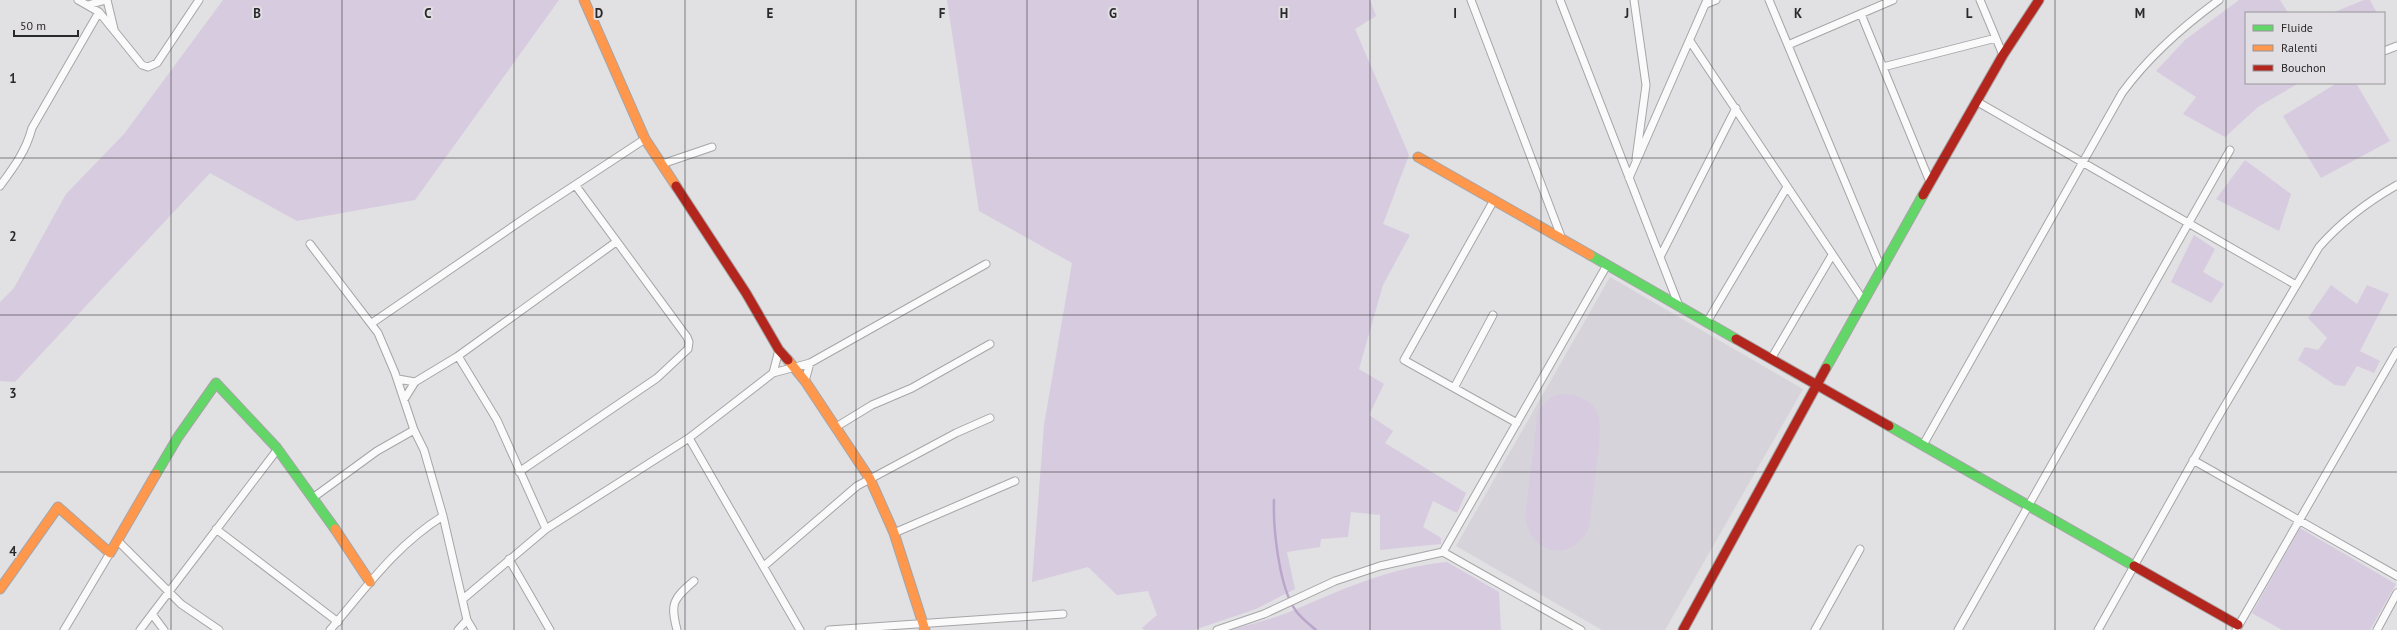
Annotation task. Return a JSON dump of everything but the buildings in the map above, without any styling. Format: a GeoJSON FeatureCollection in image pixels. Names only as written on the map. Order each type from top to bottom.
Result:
{"type":"FeatureCollection","features":[{"type":"Feature","properties":{"kind":"street"},"geometry":{"type":"LineString","coordinates":[[78,0],[99,12],[142,65],[148,68],[157,63],[199,0]]}},
{"type":"Feature","properties":{"kind":"street"},"geometry":{"type":"LineString","coordinates":[[88,5],[107,0],[114,30]]}},
{"type":"Feature","properties":{"kind":"street"},"geometry":{"type":"LineString","coordinates":[[584,0],[637,117],[645,139],[746,293],[779,350],[805,381],[870,479],[894,533],[924,626]]}},
{"type":"Feature","properties":{"kind":"street"},"geometry":{"type":"LineString","coordinates":[[1471,0],[1562,239]]}},
{"type":"Feature","properties":{"kind":"street"},"geometry":{"type":"LineString","coordinates":[[1560,0],[1679,306]]}},
{"type":"Feature","properties":{"kind":"street"},"geometry":{"type":"LineString","coordinates":[[1634,0],[1646,85],[1634,169]]}},
{"type":"Feature","properties":{"kind":"street"},"geometry":{"type":"LineString","coordinates":[[1629,178],[1706,2],[1716,0]]}},
{"type":"Feature","properties":{"kind":"street"},"geometry":{"type":"LineString","coordinates":[[1769,0],[1881,268]]}},
{"type":"Feature","properties":{"kind":"street"},"geometry":{"type":"LineString","coordinates":[[1788,45],[1893,0]]}},
{"type":"Feature","properties":{"kind":"street"},"geometry":{"type":"LineString","coordinates":[[1980,0],[2003,55]]}},
{"type":"Feature","properties":{"kind":"street"},"geometry":{"type":"LineString","coordinates":[[1683,630],[1881,268],[2003,55],[2039,0]]}},
{"type":"Feature","properties":{"kind":"street"},"geometry":{"type":"LineString","coordinates":[[1923,445],[2122,93],[2137,73],[2178,31],[2219,0]]}},
{"type":"Feature","properties":{"kind":"street"},"geometry":{"type":"LineString","coordinates":[[0,186],[18,162],[27,145],[32,128],[99,12]]}},
{"type":"Feature","properties":{"kind":"street"},"geometry":{"type":"LineString","coordinates":[[1861,14],[1930,182]]}},
{"type":"Feature","properties":{"kind":"street"},"geometry":{"type":"LineString","coordinates":[[1883,67],[1996,38]]}},
{"type":"Feature","properties":{"kind":"street"},"geometry":{"type":"LineString","coordinates":[[1690,41],[1863,300]]}},
{"type":"Feature","properties":{"kind":"street"},"geometry":{"type":"LineString","coordinates":[[2385,51],[2397,46]]}},
{"type":"Feature","properties":{"kind":"street"},"geometry":{"type":"LineString","coordinates":[[1976,101],[2296,285]]}},
{"type":"Feature","properties":{"kind":"street"},"geometry":{"type":"LineString","coordinates":[[1660,257],[1736,108]]}},
{"type":"Feature","properties":{"kind":"street"},"geometry":{"type":"LineString","coordinates":[[372,323],[534,212],[576,186],[645,139]]}},
{"type":"Feature","properties":{"kind":"street"},"geometry":{"type":"LineString","coordinates":[[662,164],[712,147]]}},
{"type":"Feature","properties":{"kind":"street"},"geometry":{"type":"LineString","coordinates":[[1958,630],[2230,150]]}},
{"type":"Feature","properties":{"kind":"street"},"geometry":{"type":"LineString","coordinates":[[1418,157],[2133,565],[2237,628],[2397,351]]}},
{"type":"Feature","properties":{"kind":"street"},"geometry":{"type":"LineString","coordinates":[[2098,630],[2193,460],[2319,247],[2335,229],[2358,208],[2397,185]]}},
{"type":"Feature","properties":{"kind":"street"},"geometry":{"type":"LineString","coordinates":[[519,472],[657,378],[688,349],[690,342],[576,186]]}},
{"type":"Feature","properties":{"kind":"street"},"geometry":{"type":"LineString","coordinates":[[1707,322],[1787,187]]}},
{"type":"Feature","properties":{"kind":"street"},"geometry":{"type":"LineString","coordinates":[[1494,200],[1404,360],[1517,423]]}},
{"type":"Feature","properties":{"kind":"street"},"geometry":{"type":"LineString","coordinates":[[405,398],[415,382],[458,356],[616,242]]}},
{"type":"Feature","properties":{"kind":"street"},"geometry":{"type":"LineString","coordinates":[[310,244],[372,323],[378,333],[398,379],[414,430],[424,450],[463,599],[467,620],[473,630]]}},
{"type":"Feature","properties":{"kind":"street"},"geometry":{"type":"LineString","coordinates":[[1771,359],[1832,255]]}},
{"type":"Feature","properties":{"kind":"street"},"geometry":{"type":"LineString","coordinates":[[463,599],[546,529],[689,438],[773,373],[810,363],[986,264]]}},
{"type":"Feature","properties":{"kind":"street"},"geometry":{"type":"LineString","coordinates":[[1443,552],[1607,265]]}},
{"type":"Feature","properties":{"kind":"street"},"geometry":{"type":"LineString","coordinates":[[1454,388],[1493,315]]}},
{"type":"Feature","properties":{"kind":"street"},"geometry":{"type":"LineString","coordinates":[[836,427],[866,408],[912,388],[990,344]]}},
{"type":"Feature","properties":{"kind":"street"},"geometry":{"type":"LineString","coordinates":[[773,373],[779,350]]}},
{"type":"Feature","properties":{"kind":"street"},"geometry":{"type":"LineString","coordinates":[[458,356],[497,420],[519,472],[546,529]]}},
{"type":"Feature","properties":{"kind":"street"},"geometry":{"type":"LineString","coordinates":[[805,381],[810,363]]}},
{"type":"Feature","properties":{"kind":"street"},"geometry":{"type":"LineString","coordinates":[[398,379],[415,382]]}},
{"type":"Feature","properties":{"kind":"street"},"geometry":{"type":"LineString","coordinates":[[64,630],[118,541],[178,437],[216,383],[261,429],[314,497],[370,582]]}},
{"type":"Feature","properties":{"kind":"street"},"geometry":{"type":"LineString","coordinates":[[764,566],[842,498],[870,479],[956,433],[990,418]]}},
{"type":"Feature","properties":{"kind":"street"},"geometry":{"type":"LineString","coordinates":[[314,497],[377,451],[414,430]]}},
{"type":"Feature","properties":{"kind":"street"},"geometry":{"type":"LineString","coordinates":[[689,438],[800,630]]}},
{"type":"Feature","properties":{"kind":"street"},"geometry":{"type":"LineString","coordinates":[[140,630],[277,450]]}},
{"type":"Feature","properties":{"kind":"street"},"geometry":{"type":"LineString","coordinates":[[2193,460],[2397,576]]}},
{"type":"Feature","properties":{"kind":"street"},"geometry":{"type":"LineString","coordinates":[[894,533],[1015,481]]}},
{"type":"Feature","properties":{"kind":"street"},"geometry":{"type":"LineString","coordinates":[[0,589],[58,507],[110,553]]}},
{"type":"Feature","properties":{"kind":"street"},"geometry":{"type":"LineString","coordinates":[[330,630],[370,582],[418,532],[442,516]]}},
{"type":"Feature","properties":{"kind":"street"},"geometry":{"type":"LineString","coordinates":[[216,529],[338,622]]}},
{"type":"Feature","properties":{"kind":"street"},"geometry":{"type":"LineString","coordinates":[[118,541],[181,604],[219,630]]}},
{"type":"Feature","properties":{"kind":"street"},"geometry":{"type":"LineString","coordinates":[[1816,630],[1860,549]]}},
{"type":"Feature","properties":{"kind":"street"},"geometry":{"type":"LineString","coordinates":[[1217,630],[1285,605],[1335,581],[1380,566],[1443,552],[1581,630]]}},
{"type":"Feature","properties":{"kind":"street"},"geometry":{"type":"LineString","coordinates":[[509,559],[550,630]]}},
{"type":"Feature","properties":{"kind":"street"},"geometry":{"type":"LineString","coordinates":[[677,630],[673,605],[676,598],[694,582]]}},
{"type":"Feature","properties":{"kind":"street"},"geometry":{"type":"LineString","coordinates":[[2376,630],[2397,593]]}},
{"type":"Feature","properties":{"kind":"street"},"geometry":{"type":"LineString","coordinates":[[152,614],[164,630]]}},
{"type":"Feature","properties":{"kind":"street"},"geometry":{"type":"LineString","coordinates":[[829,630],[924,626],[1063,614]]}},
{"type":"Feature","properties":{"kind":"street"},"geometry":{"type":"LineString","coordinates":[[458,630],[467,620]]}},
{"type":"Feature","properties":{"kind":"shaded area"},"geometry":{"type":"Polygon","coordinates":[[[223,0],[559,0],[415,200],[297,221],[210,173],[15,382],[0,381],[0,302],[14,288],[66,194],[124,134],[223,0]]]}},
{"type":"Feature","properties":{"kind":"shaded area"},"geometry":{"type":"Polygon","coordinates":[[[947,0],[1370,0],[1376,16],[1355,29],[1409,155],[1383,224],[1410,235],[1383,285],[1359,369],[1384,384],[1369,415],[1393,431],[1385,443],[1466,493],[1457,513],[1433,501],[1423,527],[1441,538],[1441,544],[1380,550],[1380,515],[1351,512],[1348,537],[1321,539],[1320,547],[1287,552],[1295,589],[1256,609],[1194,630],[1144,630],[1142,628],[1157,615],[1148,591],[1117,595],[1088,567],[1032,582],[1044,425],[1072,263],[979,211],[947,0]]]}},
{"type":"Feature","properties":{"kind":"shaded area"},"geometry":{"type":"Polygon","coordinates":[[[2239,0],[2280,0],[2287,12],[2245,12],[2245,84],[2297,84],[2258,107],[2225,137],[2183,114],[2196,97],[2156,71],[2185,40],[2239,0]]]}},
{"type":"Feature","properties":{"kind":"shaded area"},"geometry":{"type":"Polygon","coordinates":[[[2364,0],[2370,0],[2376,12],[2334,12],[2364,0]]]}},
{"type":"Feature","properties":{"kind":"shaded area"},"geometry":{"type":"Polygon","coordinates":[[[2335,84],[2357,84],[2390,141],[2321,178],[2283,116],[2335,84]]]}},
{"type":"Feature","properties":{"kind":"shaded area"},"geometry":{"type":"Polygon","coordinates":[[[2245,160],[2291,194],[2279,231],[2216,199],[2245,160]]]}},
{"type":"Feature","properties":{"kind":"shaded area"},"geometry":{"type":"Polygon","coordinates":[[[2194,235],[2215,249],[2203,272],[2224,284],[2211,303],[2171,282],[2194,235]]]}},
{"type":"Feature","properties":{"kind":"shaded area"},"geometry":{"type":"Polygon","coordinates":[[[1610,277],[1803,389],[1665,630],[1602,630],[1456,546],[1610,277]]]}},
{"type":"Feature","properties":{"kind":"shaded area"},"geometry":{"type":"Polygon","coordinates":[[[2331,285],[2357,304],[2367,285],[2389,294],[2360,351],[2380,361],[2374,373],[2357,366],[2345,386],[2335,385],[2298,360],[2305,347],[2318,350],[2327,338],[2308,318],[2331,285]]]}},
{"type":"Feature","properties":{"kind":"shaded area"},"geometry":{"type":"Polygon","coordinates":[[[1563,394],[1584,399],[1595,410],[1598,415],[1599,423],[1598,452],[1588,530],[1580,540],[1571,547],[1562,550],[1552,550],[1543,547],[1535,540],[1529,530],[1525,518],[1538,410],[1553,396],[1563,394]]]}},
{"type":"Feature","properties":{"kind":"shaded area"},"geometry":{"type":"Polygon","coordinates":[[[2300,528],[2396,584],[2370,630],[2282,630],[2252,613],[2300,528]]]}},
{"type":"Feature","properties":{"kind":"shaded area"},"geometry":{"type":"Polygon","coordinates":[[[1447,562],[1499,592],[1501,630],[1231,630],[1287,613],[1346,588],[1384,575],[1404,569],[1447,562]]]}},
{"type":"Feature","properties":{"kind":"waterway"},"geometry":{"type":"LineString","coordinates":[[1274,500],[1276,541],[1285,588],[1296,611],[1316,630]]}},
{"type":"Feature","properties":{"kind":"traffic: fast"},"geometry":{"type":"LineString","coordinates":[[1826,368],[1923,195]]}},
{"type":"Feature","properties":{"kind":"traffic: fast"},"geometry":{"type":"LineString","coordinates":[[1590,255],[1736,339]]}},
{"type":"Feature","properties":{"kind":"traffic: fast"},"geometry":{"type":"LineString","coordinates":[[156,474],[178,437],[216,383],[276,447],[335,529]]}},
{"type":"Feature","properties":{"kind":"traffic: fast"},"geometry":{"type":"LineString","coordinates":[[1889,426],[2134,566]]}},
{"type":"Feature","properties":{"kind":"traffic: slow"},"geometry":{"type":"LineString","coordinates":[[584,0],[645,139],[676,186]]}},
{"type":"Feature","properties":{"kind":"traffic: slow"},"geometry":{"type":"LineString","coordinates":[[1418,157],[1590,255]]}},
{"type":"Feature","properties":{"kind":"traffic: slow"},"geometry":{"type":"LineString","coordinates":[[788,360],[805,381],[870,479],[894,533],[925,630]]}},
{"type":"Feature","properties":{"kind":"traffic: slow"},"geometry":{"type":"LineString","coordinates":[[0,589],[58,507],[110,553],[156,474]]}},
{"type":"Feature","properties":{"kind":"traffic: slow"},"geometry":{"type":"LineString","coordinates":[[335,529],[370,582]]}},
{"type":"Feature","properties":{"kind":"traffic: jam"},"geometry":{"type":"LineString","coordinates":[[1923,195],[2003,55],[2039,0]]}},
{"type":"Feature","properties":{"kind":"traffic: jam"},"geometry":{"type":"LineString","coordinates":[[676,186],[746,293],[779,350],[788,360]]}},
{"type":"Feature","properties":{"kind":"traffic: jam"},"geometry":{"type":"LineString","coordinates":[[1736,339],[1889,426]]}},
{"type":"Feature","properties":{"kind":"traffic: jam"},"geometry":{"type":"LineString","coordinates":[[1683,630],[1826,368]]}},
{"type":"Feature","properties":{"kind":"traffic: jam"},"geometry":{"type":"LineString","coordinates":[[2134,566],[2238,625]]}}]}
